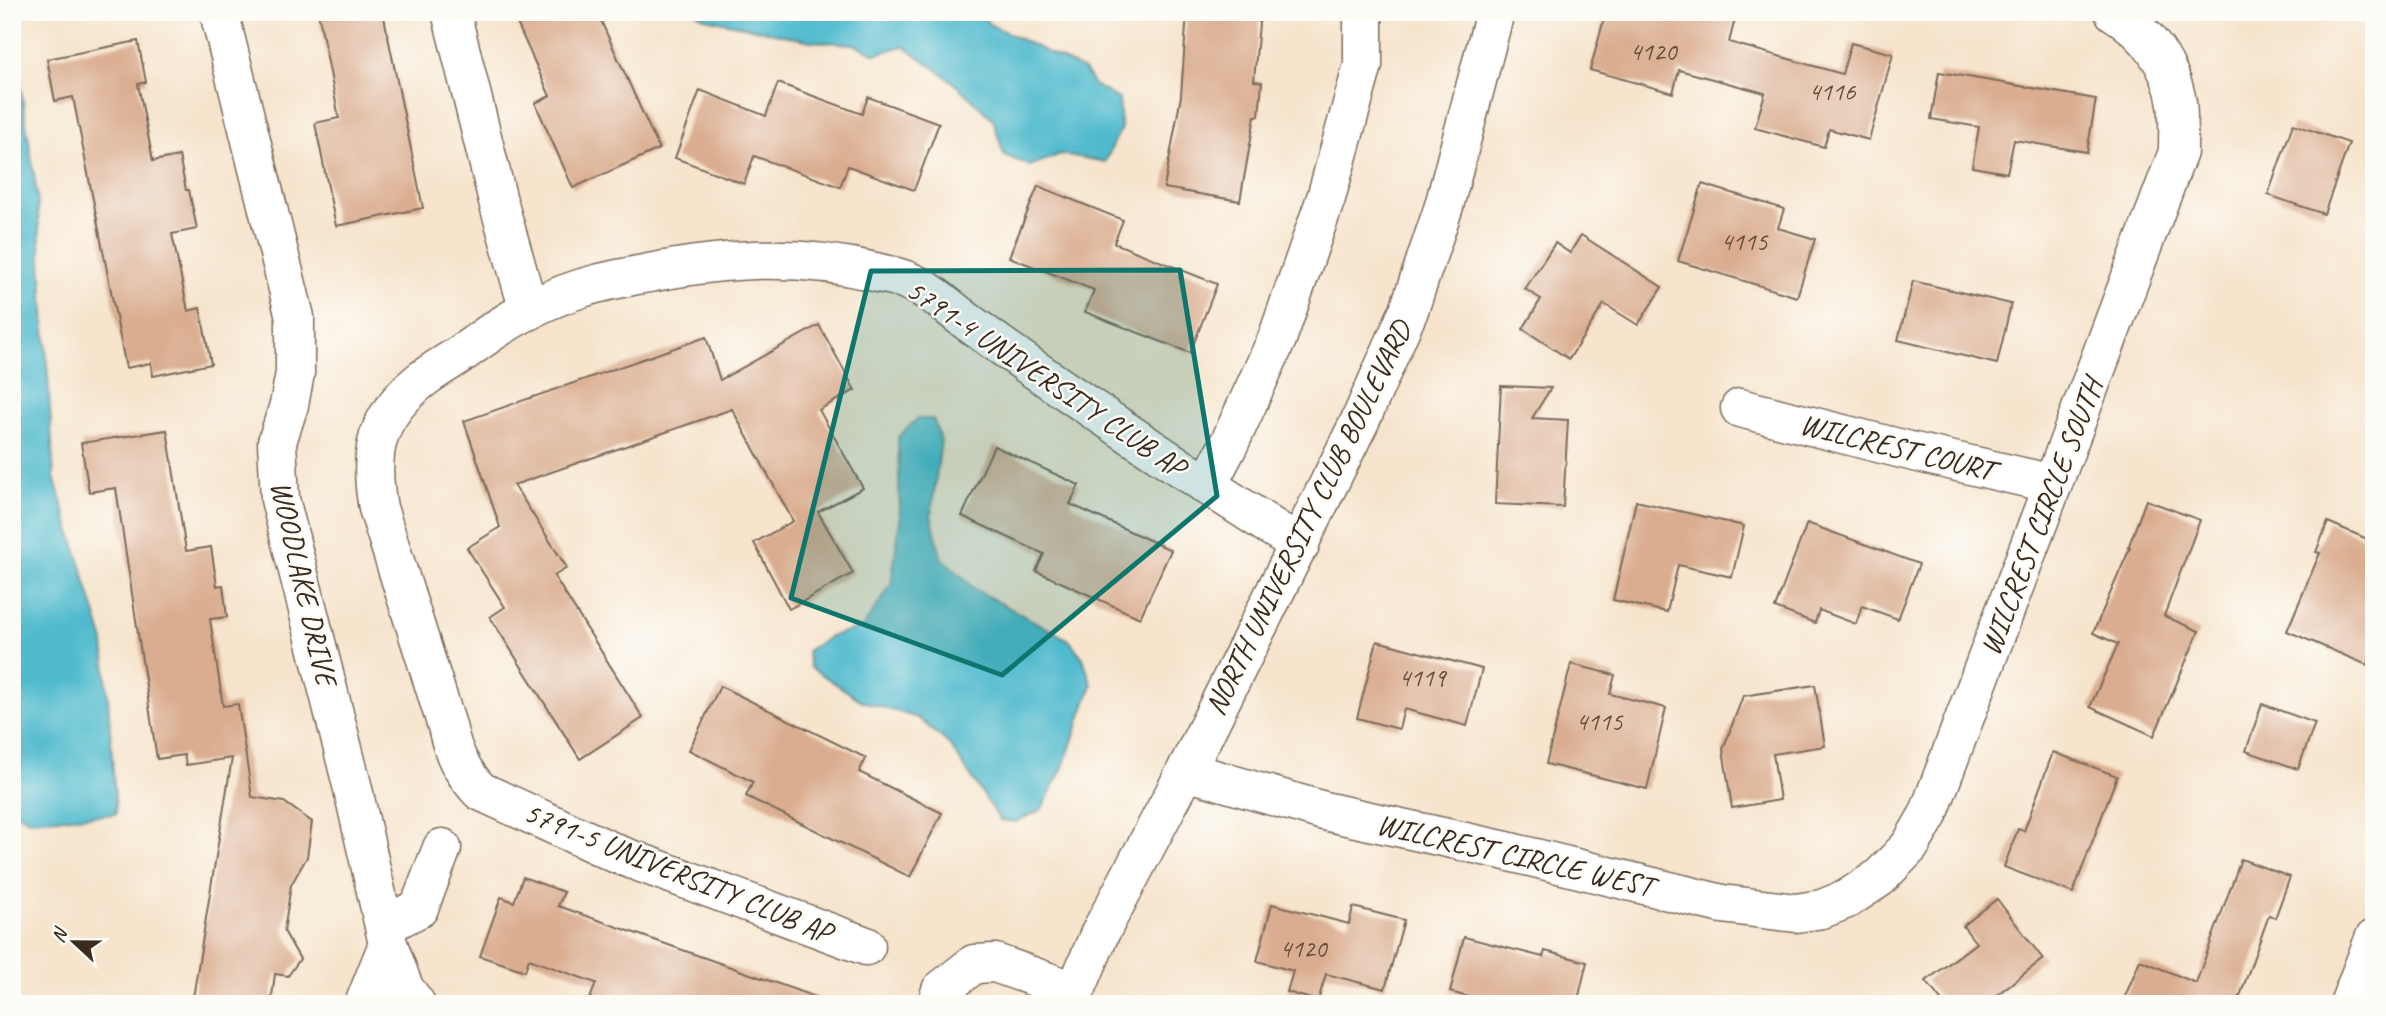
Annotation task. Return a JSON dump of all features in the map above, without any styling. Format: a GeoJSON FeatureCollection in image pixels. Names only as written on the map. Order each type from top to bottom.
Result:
{"type":"FeatureCollection","features":[{"type":"Feature","properties":{"kind":"street","name":"WOODLAKE DRIVE"},"geometry":{"type":"LineString","coordinates":[[219,12],[295,317],[295,373],[289,405],[276,442],[280,499],[352,785],[386,935],[410,996]]}},
{"type":"Feature","properties":{"kind":"street"},"geometry":{"type":"LineString","coordinates":[[451,12],[498,201],[529,311]]}},
{"type":"Feature","properties":{"kind":"street"},"geometry":{"type":"LineString","coordinates":[[1207,486],[1277,339],[1326,198],[1363,65],[1363,12]]}},
{"type":"Feature","properties":{"kind":"street","name":"NORTH UNIVERSITY CLUB BOULEVARD"},"geometry":{"type":"LineString","coordinates":[[1072,997],[1100,933],[1186,771],[1300,545],[1360,421],[1409,310],[1444,206],[1495,12]]}},
{"type":"Feature","properties":{"kind":"street","name":"WILCREST CIRCLE SOUTH"},"geometry":{"type":"LineString","coordinates":[[1847,899],[1887,870],[1910,846],[1928,815],[2178,152],[2177,103],[2168,70],[2153,46],[2114,12]]}},
{"type":"Feature","properties":{"kind":"street","name":"5791-4 UNIVERSITY CLUB AP"},"geometry":{"type":"LineString","coordinates":[[529,311],[580,288],[704,262],[754,259],[819,262],[907,280],[930,293],[986,336],[1122,430],[1300,545]]}},
{"type":"Feature","properties":{"kind":"street","name":"5791-5 UNIVERSITY CLUB AP"},"geometry":{"type":"LineString","coordinates":[[529,311],[491,332],[420,381],[386,419],[380,430],[372,460],[378,508],[452,748],[460,765],[480,791],[617,854],[866,946]]}},
{"type":"Feature","properties":{"kind":"street","name":"WILCREST COURT"},"geometry":{"type":"LineString","coordinates":[[1740,408],[2053,484]]}},
{"type":"Feature","properties":{"kind":"street","name":"WILCREST CIRCLE WEST"},"geometry":{"type":"LineString","coordinates":[[1186,771],[1324,811],[1502,850],[1722,904],[1796,913],[1822,909],[1847,899]]}},
{"type":"Feature","properties":{"kind":"street"},"geometry":{"type":"LineString","coordinates":[[364,1004],[386,935],[419,908],[442,848]]}},
{"type":"Feature","properties":{"kind":"street"},"geometry":{"type":"LineString","coordinates":[[2349,1004],[2374,939]]}},
{"type":"Feature","properties":{"kind":"street"},"geometry":{"type":"LineString","coordinates":[[937,1004],[941,990],[974,964],[995,963],[1072,997]]}},
{"type":"Feature","properties":{"kind":"highlighted area"},"geometry":{"type":"Polygon","coordinates":[[[1180,270],[1217,496],[1002,675],[791,598],[871,271],[1180,270]]]}},
{"type":"Feature","properties":{"kind":"water"},"geometry":{"type":"Polygon","coordinates":[[[695,12],[979,12],[989,24],[1084,70],[1094,85],[1119,99],[1121,128],[1105,162],[1061,154],[1030,166],[1004,155],[993,119],[953,82],[904,46],[875,54],[854,44],[811,41],[705,18],[695,12]]]}},
{"type":"Feature","properties":{"kind":"water"},"geometry":{"type":"Polygon","coordinates":[[[12,31],[37,194],[54,477],[104,642],[116,814],[29,820],[12,811],[12,31]]]}},
{"type":"Feature","properties":{"kind":"water"},"geometry":{"type":"Polygon","coordinates":[[[917,419],[933,419],[941,441],[931,515],[941,557],[976,590],[1069,640],[1083,658],[1092,685],[1063,767],[1041,810],[1015,822],[1000,820],[949,744],[918,718],[862,701],[810,667],[807,651],[831,636],[863,627],[891,585],[900,520],[898,437],[917,419]]]}},
{"type":"Feature","properties":{"kind":"building"},"geometry":{"type":"Polygon","coordinates":[[[318,12],[383,12],[423,208],[336,226],[315,123],[339,118],[318,12]]]}},
{"type":"Feature","properties":{"kind":"building"},"geometry":{"type":"Polygon","coordinates":[[[512,12],[597,12],[659,149],[573,188],[535,103],[550,96],[512,12]]]}},
{"type":"Feature","properties":{"kind":"building"},"geometry":{"type":"Polygon","coordinates":[[[1187,12],[1260,12],[1254,81],[1262,82],[1259,116],[1255,116],[1240,201],[1164,188],[1181,96],[1187,12]]]}},
{"type":"Feature","properties":{"kind":"building"},"geometry":{"type":"Polygon","coordinates":[[[1606,12],[1710,12],[1735,19],[1729,42],[1842,74],[1851,43],[1893,54],[1869,140],[1829,129],[1824,147],[1755,128],[1765,93],[1679,70],[1673,93],[1590,70],[1606,12]]]}},
{"type":"Feature","properties":{"kind":"building"},"geometry":{"type":"Polygon","coordinates":[[[138,41],[146,82],[138,84],[153,161],[179,156],[186,190],[189,190],[197,229],[172,234],[188,311],[200,308],[211,364],[153,376],[151,363],[126,368],[73,97],[55,101],[47,59],[138,41]]]}},
{"type":"Feature","properties":{"kind":"building"},"geometry":{"type":"Polygon","coordinates":[[[1939,72],[2096,99],[2087,152],[2014,140],[2007,173],[1972,167],[1979,127],[1931,119],[1939,72]]]}},
{"type":"Feature","properties":{"kind":"building"},"geometry":{"type":"Polygon","coordinates":[[[778,83],[862,114],[868,97],[939,123],[914,190],[848,166],[840,187],[754,156],[744,184],[675,158],[700,90],[766,116],[778,83]]]}},
{"type":"Feature","properties":{"kind":"building"},"geometry":{"type":"Polygon","coordinates":[[[2293,124],[2349,143],[2324,214],[2268,195],[2293,124]]]}},
{"type":"Feature","properties":{"kind":"building"},"geometry":{"type":"Polygon","coordinates":[[[1702,184],[1784,209],[1778,228],[1815,239],[1797,297],[1678,261],[1702,184]]]}},
{"type":"Feature","properties":{"kind":"building"},"geometry":{"type":"Polygon","coordinates":[[[1038,186],[1123,220],[1114,243],[1217,284],[1190,353],[1085,312],[1094,290],[1009,257],[1038,186]]]}},
{"type":"Feature","properties":{"kind":"building"},"geometry":{"type":"Polygon","coordinates":[[[1581,235],[1662,287],[1638,325],[1604,304],[1569,359],[1523,329],[1541,299],[1525,289],[1555,243],[1570,253],[1581,235]]]}},
{"type":"Feature","properties":{"kind":"building"},"geometry":{"type":"Polygon","coordinates":[[[1913,281],[2011,304],[1997,364],[1898,340],[1913,281]]]}},
{"type":"Feature","properties":{"kind":"building"},"geometry":{"type":"Polygon","coordinates":[[[819,325],[855,390],[819,410],[863,488],[818,512],[853,573],[789,609],[754,543],[793,521],[732,409],[514,485],[567,568],[554,576],[643,718],[580,759],[490,617],[505,607],[467,548],[500,527],[464,421],[706,337],[720,380],[819,325]]]}},
{"type":"Feature","properties":{"kind":"building"},"geometry":{"type":"Polygon","coordinates":[[[1501,386],[1551,388],[1532,418],[1568,420],[1563,507],[1495,504],[1501,386]]]}},
{"type":"Feature","properties":{"kind":"building"},"geometry":{"type":"Polygon","coordinates":[[[167,430],[186,551],[211,547],[217,586],[223,585],[227,617],[210,619],[223,706],[238,704],[252,797],[284,802],[312,822],[307,857],[291,885],[284,931],[300,959],[288,976],[275,974],[271,1004],[192,1004],[232,758],[186,765],[184,755],[157,759],[116,488],[89,492],[81,443],[167,430]]]}},
{"type":"Feature","properties":{"kind":"building"},"geometry":{"type":"Polygon","coordinates":[[[994,446],[1079,485],[1070,504],[1171,550],[1140,618],[1036,571],[1044,554],[962,516],[994,446]]]}},
{"type":"Feature","properties":{"kind":"building"},"geometry":{"type":"Polygon","coordinates":[[[2146,500],[2200,520],[2164,616],[2199,631],[2154,736],[2090,707],[2118,644],[2093,633],[2130,548],[2146,500]]]}},
{"type":"Feature","properties":{"kind":"building"},"geometry":{"type":"Polygon","coordinates":[[[1636,501],[1744,526],[1732,577],[1678,565],[1667,612],[1613,600],[1636,501]]]}},
{"type":"Feature","properties":{"kind":"building"},"geometry":{"type":"Polygon","coordinates":[[[2328,522],[2374,542],[2374,650],[2367,665],[2287,631],[2320,553],[2316,552],[2328,522]]]}},
{"type":"Feature","properties":{"kind":"building"},"geometry":{"type":"Polygon","coordinates":[[[1807,523],[1919,564],[1898,619],[1862,606],[1856,624],[1819,610],[1815,623],[1775,608],[1807,523]]]}},
{"type":"Feature","properties":{"kind":"building"},"geometry":{"type":"Polygon","coordinates":[[[1377,641],[1482,669],[1467,726],[1404,709],[1399,729],[1357,718],[1377,641]]]}},
{"type":"Feature","properties":{"kind":"building"},"geometry":{"type":"Polygon","coordinates":[[[1571,664],[1615,675],[1610,694],[1666,708],[1647,789],[1546,764],[1571,664]]]}},
{"type":"Feature","properties":{"kind":"building"},"geometry":{"type":"Polygon","coordinates":[[[1815,685],[1825,746],[1773,754],[1780,800],[1732,808],[1723,749],[1743,696],[1815,685]]]}},
{"type":"Feature","properties":{"kind":"building"},"geometry":{"type":"Polygon","coordinates":[[[720,686],[866,758],[859,772],[942,813],[910,877],[746,796],[753,782],[689,750],[720,686]]]}},
{"type":"Feature","properties":{"kind":"building"},"geometry":{"type":"Polygon","coordinates":[[[2262,704],[2315,723],[2298,769],[2246,751],[2262,704]]]}},
{"type":"Feature","properties":{"kind":"building"},"geometry":{"type":"Polygon","coordinates":[[[2053,752],[2117,776],[2073,893],[2004,867],[2018,829],[2024,831],[2053,752]]]}},
{"type":"Feature","properties":{"kind":"building"},"geometry":{"type":"Polygon","coordinates":[[[2241,859],[2290,877],[2275,918],[2269,915],[2239,999],[2245,1004],[2122,1004],[2140,960],[2196,983],[2241,859]]]}},
{"type":"Feature","properties":{"kind":"building"},"geometry":{"type":"Polygon","coordinates":[[[523,877],[564,892],[558,906],[821,999],[820,1004],[588,1004],[596,983],[529,959],[525,971],[480,956],[501,897],[514,902],[523,877]]]}},
{"type":"Feature","properties":{"kind":"building"},"geometry":{"type":"Polygon","coordinates":[[[1997,899],[2043,959],[1985,1004],[1944,1004],[1926,981],[1976,943],[1963,926],[1997,899]]]}},
{"type":"Feature","properties":{"kind":"building"},"geometry":{"type":"Polygon","coordinates":[[[1272,904],[1349,924],[1353,907],[1404,920],[1385,989],[1326,974],[1318,1001],[1287,992],[1293,971],[1257,961],[1272,904]]]}},
{"type":"Feature","properties":{"kind":"building"},"geometry":{"type":"Polygon","coordinates":[[[1464,937],[1543,957],[1545,951],[1587,962],[1577,1004],[1494,1004],[1450,992],[1464,937]]]}}]}
